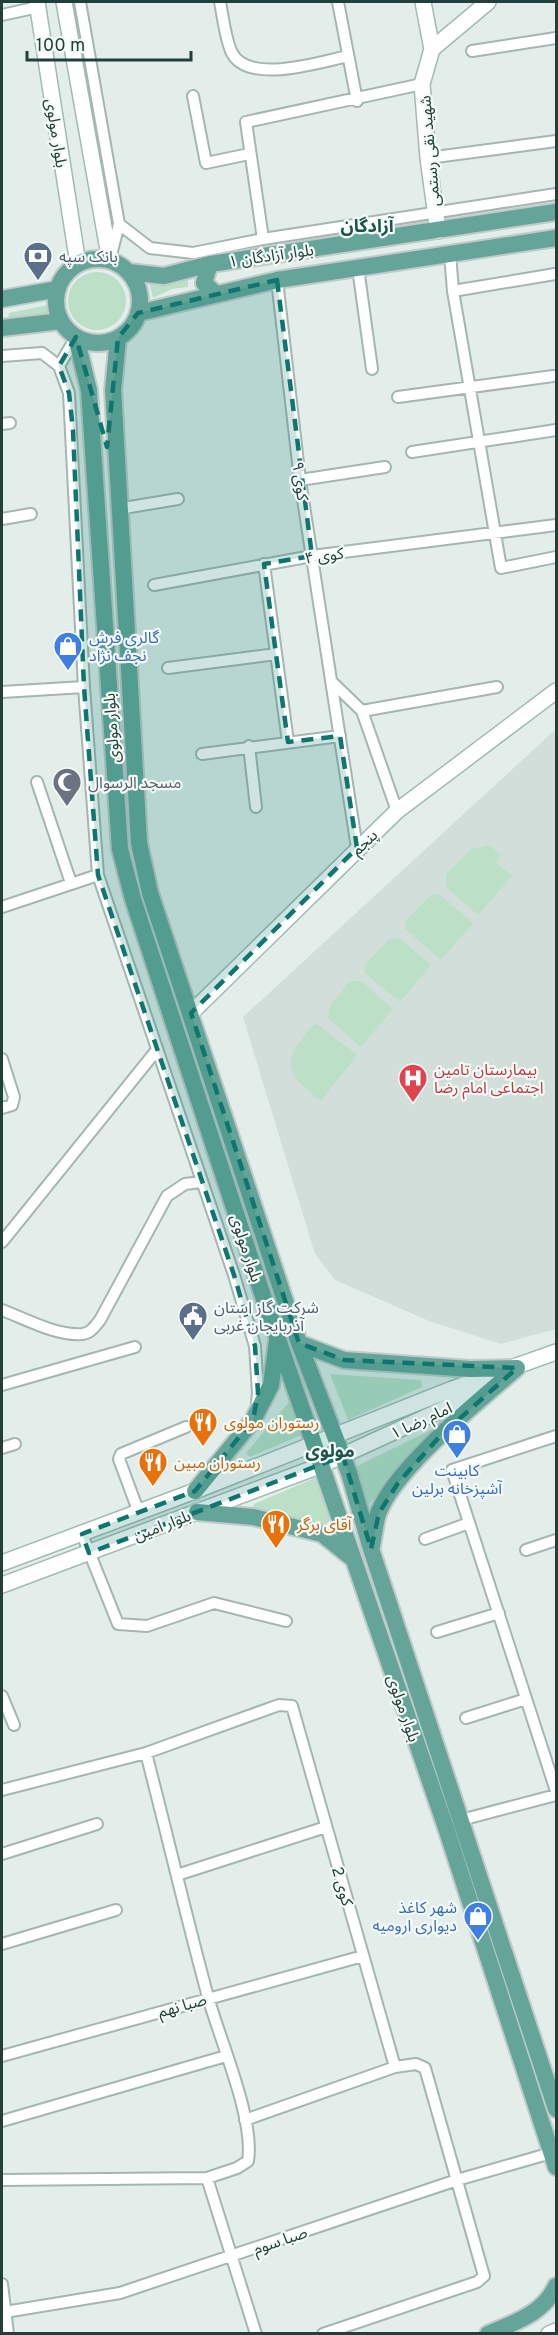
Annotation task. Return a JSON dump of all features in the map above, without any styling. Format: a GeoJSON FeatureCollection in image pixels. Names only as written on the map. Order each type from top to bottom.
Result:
{"type":"FeatureCollection","features":[{"type":"Feature","properties":{"kind":"main road","name":"بلوار مولوی"},"geometry":{"type":"LineString","coordinates":[[64,2],[110,261]]}},
{"type":"Feature","properties":{"kind":"main road","name":"شهید نقی رستمی"},"geometry":{"type":"LineString","coordinates":[[423,2],[432,49],[422,84],[428,158],[438,231]]}},
{"type":"Feature","properties":{"kind":"main road"},"geometry":{"type":"LineString","coordinates":[[432,49],[488,2]]}},
{"type":"Feature","properties":{"kind":"main road","name":"بلوار مولوی"},"geometry":{"type":"LineString","coordinates":[[37,4],[78,264]]}},
{"type":"Feature","properties":{"kind":"main road","name":"بلوار آزادگان ۱"},"geometry":{"type":"LineString","coordinates":[[129,272],[164,276],[210,264],[556,212]]}},
{"type":"Feature","properties":{"kind":"main road","name":"بلوار آزادگان ۱"},"geometry":{"type":"LineString","coordinates":[[138,313],[214,293],[277,280],[556,238]]}},
{"type":"Feature","properties":{"kind":"main road"},"geometry":{"type":"LineString","coordinates":[[99,259],[110,261],[129,272],[139,291],[138,313],[127,332],[118,338],[101,343],[76,337],[61,321],[56,300],[62,279],[78,264],[99,259]]}},
{"type":"Feature","properties":{"kind":"main road"},"geometry":{"type":"LineString","coordinates":[[210,264],[204,283],[214,293]]}},
{"type":"Feature","properties":{"kind":"main road"},"geometry":{"type":"LineString","coordinates":[[2,299],[58,289]]}},
{"type":"Feature","properties":{"kind":"main road"},"geometry":{"type":"LineString","coordinates":[[2,328],[61,321]]}},
{"type":"Feature","properties":{"kind":"main road","name":"بلوار مولوی"},"geometry":{"type":"LineString","coordinates":[[76,337],[89,390],[91,413],[120,849],[133,899],[260,1287],[446,1827],[554,2160]]}},
{"type":"Feature","properties":{"kind":"main road","name":"بلوار مولوی"},"geometry":{"type":"LineString","coordinates":[[118,338],[113,390],[118,509],[139,843],[150,893],[299,1343],[343,1456],[371,1550],[556,2108]]}},
{"type":"Feature","properties":{"kind":"main road"},"geometry":{"type":"LineString","coordinates":[[91,413],[102,406],[115,411]]}},
{"type":"Feature","properties":{"kind":"main road","name":"پنجم"},"geometry":{"type":"LineString","coordinates":[[191,1013],[397,811],[556,691]]}},
{"type":"Feature","properties":{"kind":"main road"},"geometry":{"type":"LineString","coordinates":[[133,899],[150,893]]}},
{"type":"Feature","properties":{"kind":"main road"},"geometry":{"type":"LineString","coordinates":[[195,1491],[253,1420],[271,1385],[278,1337]]}},
{"type":"Feature","properties":{"kind":"main road"},"geometry":{"type":"LineString","coordinates":[[299,1343],[344,1360],[470,1369],[517,1368]]}},
{"type":"Feature","properties":{"kind":"main road","name":"امام رضا ۱"},"geometry":{"type":"LineString","coordinates":[[315,1445],[452,1389],[517,1368],[556,1352]]}},
{"type":"Feature","properties":{"kind":"main road"},"geometry":{"type":"LineString","coordinates":[[371,1550],[379,1513],[398,1483],[441,1435],[517,1368]]}},
{"type":"Feature","properties":{"kind":"main road","name":"امام رضا ۱"},"geometry":{"type":"LineString","coordinates":[[322,1465],[465,1399],[517,1368]]}},
{"type":"Feature","properties":{"kind":"main road","name":"بلوار امین"},"geometry":{"type":"LineString","coordinates":[[2,1563],[315,1445]]}},
{"type":"Feature","properties":{"kind":"main road","name":"بلوار امین"},"geometry":{"type":"LineString","coordinates":[[2,1585],[322,1465]]}},
{"type":"Feature","properties":{"kind":"main road"},"geometry":{"type":"LineString","coordinates":[[197,1512],[253,1517],[322,1534],[353,1559]]}},
{"type":"Feature","properties":{"kind":"main road"},"geometry":{"type":"LineString","coordinates":[[488,2334],[533,2315],[551,2298],[556,2286]]}},
{"type":"Feature","properties":{"kind":"main road"},"geometry":{"type":"LineString","coordinates":[[549,2334],[556,2331]]}},
{"type":"Feature","properties":{"kind":"street"},"geometry":{"type":"LineString","coordinates":[[80,2],[119,224],[110,261]]}},
{"type":"Feature","properties":{"kind":"street"},"geometry":{"type":"LineString","coordinates":[[220,2],[231,52],[237,60],[250,68],[273,71],[348,56]]}},
{"type":"Feature","properties":{"kind":"street"},"geometry":{"type":"LineString","coordinates":[[338,2],[357,100]]}},
{"type":"Feature","properties":{"kind":"street"},"geometry":{"type":"LineString","coordinates":[[2,15],[37,4]]}},
{"type":"Feature","properties":{"kind":"street"},"geometry":{"type":"LineString","coordinates":[[471,51],[556,38]]}},
{"type":"Feature","properties":{"kind":"street"},"geometry":{"type":"LineString","coordinates":[[263,239],[246,122],[357,100],[422,84]]}},
{"type":"Feature","properties":{"kind":"street"},"geometry":{"type":"LineString","coordinates":[[193,96],[206,163],[249,154]]}},
{"type":"Feature","properties":{"kind":"street"},"geometry":{"type":"LineString","coordinates":[[428,158],[556,141]]}},
{"type":"Feature","properties":{"kind":"street"},"geometry":{"type":"LineString","coordinates":[[119,224],[150,248],[193,253],[263,239],[556,194]]}},
{"type":"Feature","properties":{"kind":"street"},"geometry":{"type":"LineString","coordinates":[[164,276],[193,253]]}},
{"type":"Feature","properties":{"kind":"street"},"geometry":{"type":"LineString","coordinates":[[450,254],[453,291],[501,568],[556,557]]}},
{"type":"Feature","properties":{"kind":"street"},"geometry":{"type":"LineString","coordinates":[[358,268],[372,369]]}},
{"type":"Feature","properties":{"kind":"street"},"geometry":{"type":"LineString","coordinates":[[453,291],[555,274]]}},
{"type":"Feature","properties":{"kind":"street","name":"کوی ۹"},"geometry":{"type":"LineString","coordinates":[[277,280],[300,480],[357,848]]}},
{"type":"Feature","properties":{"kind":"street"},"geometry":{"type":"LineString","coordinates":[[59,366],[76,337]]}},
{"type":"Feature","properties":{"kind":"street"},"geometry":{"type":"LineString","coordinates":[[2,356],[42,353],[59,366],[69,393],[73,430],[84,687],[98,875],[234,1275],[255,1346],[258,1393],[253,1420]]}},
{"type":"Feature","properties":{"kind":"street"},"geometry":{"type":"LineString","coordinates":[[398,397],[554,376]]}},
{"type":"Feature","properties":{"kind":"street"},"geometry":{"type":"LineString","coordinates":[[412,452],[556,430]]}},
{"type":"Feature","properties":{"kind":"street"},"geometry":{"type":"LineString","coordinates":[[300,480],[385,467]]}},
{"type":"Feature","properties":{"kind":"street"},"geometry":{"type":"LineString","coordinates":[[118,509],[178,500]]}},
{"type":"Feature","properties":{"kind":"street"},"geometry":{"type":"LineString","coordinates":[[2,519],[31,514]]}},
{"type":"Feature","properties":{"kind":"street","name":"کوی ۴"},"geometry":{"type":"LineString","coordinates":[[154,585],[312,556],[556,525]]}},
{"type":"Feature","properties":{"kind":"street"},"geometry":{"type":"LineString","coordinates":[[264,564],[288,742]]}},
{"type":"Feature","properties":{"kind":"street"},"geometry":{"type":"LineString","coordinates":[[168,668],[276,654]]}},
{"type":"Feature","properties":{"kind":"street"},"geometry":{"type":"LineString","coordinates":[[332,682],[362,711],[397,811]]}},
{"type":"Feature","properties":{"kind":"street"},"geometry":{"type":"LineString","coordinates":[[2,692],[84,687]]}},
{"type":"Feature","properties":{"kind":"street"},"geometry":{"type":"LineString","coordinates":[[362,711],[497,687]]}},
{"type":"Feature","properties":{"kind":"street"},"geometry":{"type":"LineString","coordinates":[[202,754],[249,746],[340,736]]}},
{"type":"Feature","properties":{"kind":"street"},"geometry":{"type":"LineString","coordinates":[[249,746],[256,807]]}},
{"type":"Feature","properties":{"kind":"street"},"geometry":{"type":"LineString","coordinates":[[37,782],[71,883]]}},
{"type":"Feature","properties":{"kind":"street"},"geometry":{"type":"LineString","coordinates":[[2,906],[98,875]]}},
{"type":"Feature","properties":{"kind":"street"},"geometry":{"type":"LineString","coordinates":[[2,1242],[156,1051]]}},
{"type":"Feature","properties":{"kind":"street"},"geometry":{"type":"LineString","coordinates":[[2,1059],[14,1097],[12,1105],[2,1108]]}},
{"type":"Feature","properties":{"kind":"street"},"geometry":{"type":"LineString","coordinates":[[2,1310],[53,1329],[83,1334],[92,1330],[100,1320],[167,1196],[184,1184],[201,1182]]}},
{"type":"Feature","properties":{"kind":"street"},"geometry":{"type":"LineString","coordinates":[[234,1275],[260,1287]]}},
{"type":"Feature","properties":{"kind":"street"},"geometry":{"type":"LineString","coordinates":[[2,1384],[135,1347]]}},
{"type":"Feature","properties":{"kind":"street"},"geometry":{"type":"LineString","coordinates":[[139,1513],[119,1459],[121,1454],[186,1427]]}},
{"type":"Feature","properties":{"kind":"street"},"geometry":{"type":"LineString","coordinates":[[461,1820],[556,1793],[452,1470],[556,1436]]}},
{"type":"Feature","properties":{"kind":"street"},"geometry":{"type":"LineString","coordinates":[[2,1448],[15,1444]]}},
{"type":"Feature","properties":{"kind":"street"},"geometry":{"type":"LineString","coordinates":[[425,1539],[470,1523]]}},
{"type":"Feature","properties":{"kind":"street"},"geometry":{"type":"LineString","coordinates":[[82,1534],[118,1624],[147,1626],[214,1603],[286,1622]]}},
{"type":"Feature","properties":{"kind":"street"},"geometry":{"type":"LineString","coordinates":[[526,1550],[556,1540]]}},
{"type":"Feature","properties":{"kind":"street"},"geometry":{"type":"LineString","coordinates":[[437,1632],[499,1613]]}},
{"type":"Feature","properties":{"kind":"street"},"geometry":{"type":"LineString","coordinates":[[2,1696],[15,1725]]}},
{"type":"Feature","properties":{"kind":"street"},"geometry":{"type":"LineString","coordinates":[[466,1718],[526,1699]]}},
{"type":"Feature","properties":{"kind":"street","name":"کوی 2"},"geometry":{"type":"LineString","coordinates":[[146,1753],[279,1706],[292,1706],[395,2067]]}},
{"type":"Feature","properties":{"kind":"street"},"geometry":{"type":"LineString","coordinates":[[2,1790],[146,1753],[208,1998],[251,2145],[248,2161],[237,2168],[207,2178],[2,2180]]}},
{"type":"Feature","properties":{"kind":"street"},"geometry":{"type":"LineString","coordinates":[[2,1854],[97,1824]]}},
{"type":"Feature","properties":{"kind":"street"},"geometry":{"type":"LineString","coordinates":[[177,1875],[326,1827]]}},
{"type":"Feature","properties":{"kind":"street"},"geometry":{"type":"LineString","coordinates":[[2,1944],[116,1910]]}},
{"type":"Feature","properties":{"kind":"street","name":"صبا نهم"},"geometry":{"type":"LineString","coordinates":[[2,2056],[363,1956]]}},
{"type":"Feature","properties":{"kind":"street"},"geometry":{"type":"LineString","coordinates":[[2,2121],[226,2056]]}},
{"type":"Feature","properties":{"kind":"street"},"geometry":{"type":"LineString","coordinates":[[245,2120],[395,2067],[416,2064],[425,2068],[484,2276],[477,2282],[323,2334]]}},
{"type":"Feature","properties":{"kind":"street","name":"صبا سوم"},"geometry":{"type":"LineString","coordinates":[[5,2312],[120,2293],[457,2180],[554,2160]]}},
{"type":"Feature","properties":{"kind":"street"},"geometry":{"type":"LineString","coordinates":[[207,2178],[256,2334]]}},
{"type":"Feature","properties":{"kind":"street"},"geometry":{"type":"LineString","coordinates":[[2,2284],[8,2334]]}},
{"type":"Feature","properties":{"kind":"highlighted area"},"geometry":{"type":"Polygon","coordinates":[[[277,280],[312,556],[264,564],[288,742],[340,736],[357,848],[191,1013],[299,1343],[344,1360],[517,1368],[441,1435],[398,1483],[379,1513],[371,1549],[343,1456],[89,1553],[82,1534],[195,1491],[253,1420],[258,1393],[255,1346],[234,1275],[98,875],[84,687],[73,430],[69,393],[59,366],[76,337],[107,447],[118,338],[138,313],[277,280]]]}},
{"type":"Feature","properties":{"kind":"shaded area","name":"بیمارستان تامین اجتماعی امام رضا"},"geometry":{"type":"Polygon","coordinates":[[[556,729],[556,1329],[501,1344],[429,1321],[335,1280],[315,1254],[243,1017],[556,729]]]}},
{"type":"Feature","properties":{"kind":"green space"},"geometry":{"type":"Polygon","coordinates":[[[91,272],[103,272],[118,280],[126,295],[126,307],[118,322],[103,330],[91,330],[76,322],[68,307],[68,295],[76,280],[91,272]]]}},
{"type":"Feature","properties":{"kind":"green space"},"geometry":{"type":"Polygon","coordinates":[[[188,280],[188,287],[172,289],[153,298],[149,282],[172,283],[188,280]]]}},
{"type":"Feature","properties":{"kind":"green space"},"geometry":{"type":"Polygon","coordinates":[[[48,305],[51,316],[8,319],[9,313],[48,305]]]}},
{"type":"Feature","properties":{"kind":"green space"},"geometry":{"type":"Polygon","coordinates":[[[489,845],[501,856],[496,862],[512,876],[478,915],[447,888],[446,875],[471,849],[489,845]]]}},
{"type":"Feature","properties":{"kind":"green space"},"geometry":{"type":"Polygon","coordinates":[[[432,894],[440,895],[473,923],[441,960],[405,929],[407,919],[432,894]]]}},
{"type":"Feature","properties":{"kind":"green space"},"geometry":{"type":"Polygon","coordinates":[[[399,938],[431,965],[400,1002],[365,973],[365,965],[389,939],[399,938]]]}},
{"type":"Feature","properties":{"kind":"green space"},"geometry":{"type":"Polygon","coordinates":[[[350,981],[361,981],[393,1009],[361,1047],[328,1018],[330,1005],[350,981]]]}},
{"type":"Feature","properties":{"kind":"green space"},"geometry":{"type":"Polygon","coordinates":[[[317,1024],[357,1055],[321,1101],[299,1082],[291,1066],[291,1058],[295,1049],[313,1025],[317,1024]]]}},
{"type":"Feature","properties":{"kind":"green space"},"geometry":{"type":"Polygon","coordinates":[[[330,1374],[421,1380],[422,1387],[348,1420],[330,1374]]]}},
{"type":"Feature","properties":{"kind":"green space"},"geometry":{"type":"Polygon","coordinates":[[[289,1402],[304,1434],[250,1457],[246,1453],[289,1402]]]}},
{"type":"Feature","properties":{"kind":"green space"},"geometry":{"type":"Polygon","coordinates":[[[433,1429],[435,1433],[368,1505],[355,1467],[433,1429]]]}},
{"type":"Feature","properties":{"kind":"green space"},"geometry":{"type":"Polygon","coordinates":[[[315,1478],[331,1519],[326,1525],[253,1508],[254,1504],[315,1478]]]}},
{"type":"Feature","properties":{"kind":"place","name":"بانک سپه"},"geometry":{"type":"Point","coordinates":[38,282]}},
{"type":"Feature","properties":{"kind":"place","name":"گالری فرش نجف نژاد"},"geometry":{"type":"Point","coordinates":[68,672]}},
{"type":"Feature","properties":{"kind":"place","name":"مسجد الرسوال"},"geometry":{"type":"Point","coordinates":[67,808]}},
{"type":"Feature","properties":{"kind":"place","name":"بیمارستان تامین اجتماعی امام رضا"},"geometry":{"type":"Point","coordinates":[413,1104]}},
{"type":"Feature","properties":{"kind":"place","name":"شرکت گاز استان آذربایجان غربی"},"geometry":{"type":"Point","coordinates":[193,1342]}},
{"type":"Feature","properties":{"kind":"place","name":"رستوران مولوی"},"geometry":{"type":"Point","coordinates":[203,1448]}},
{"type":"Feature","properties":{"kind":"place","name":"کابینت آشپزخانه برلین"},"geometry":{"type":"Point","coordinates":[457,1460]}},
{"type":"Feature","properties":{"kind":"place","name":"رستوران مبین"},"geometry":{"type":"Point","coordinates":[153,1488]}},
{"type":"Feature","properties":{"kind":"place","name":"آقاى برگر"},"geometry":{"type":"Point","coordinates":[276,1550]}},
{"type":"Feature","properties":{"kind":"place","name":"شهر کاغذ دیواری ارومیه"},"geometry":{"type":"Point","coordinates":[478,1942]}},
{"type":"Feature","properties":{"kind":"district","name":"آزادگان"},"geometry":{"type":"Point","coordinates":[367,226]}},
{"type":"Feature","properties":{"kind":"district","name":"مولوی"},"geometry":{"type":"Point","coordinates":[330,1451]}}]}
